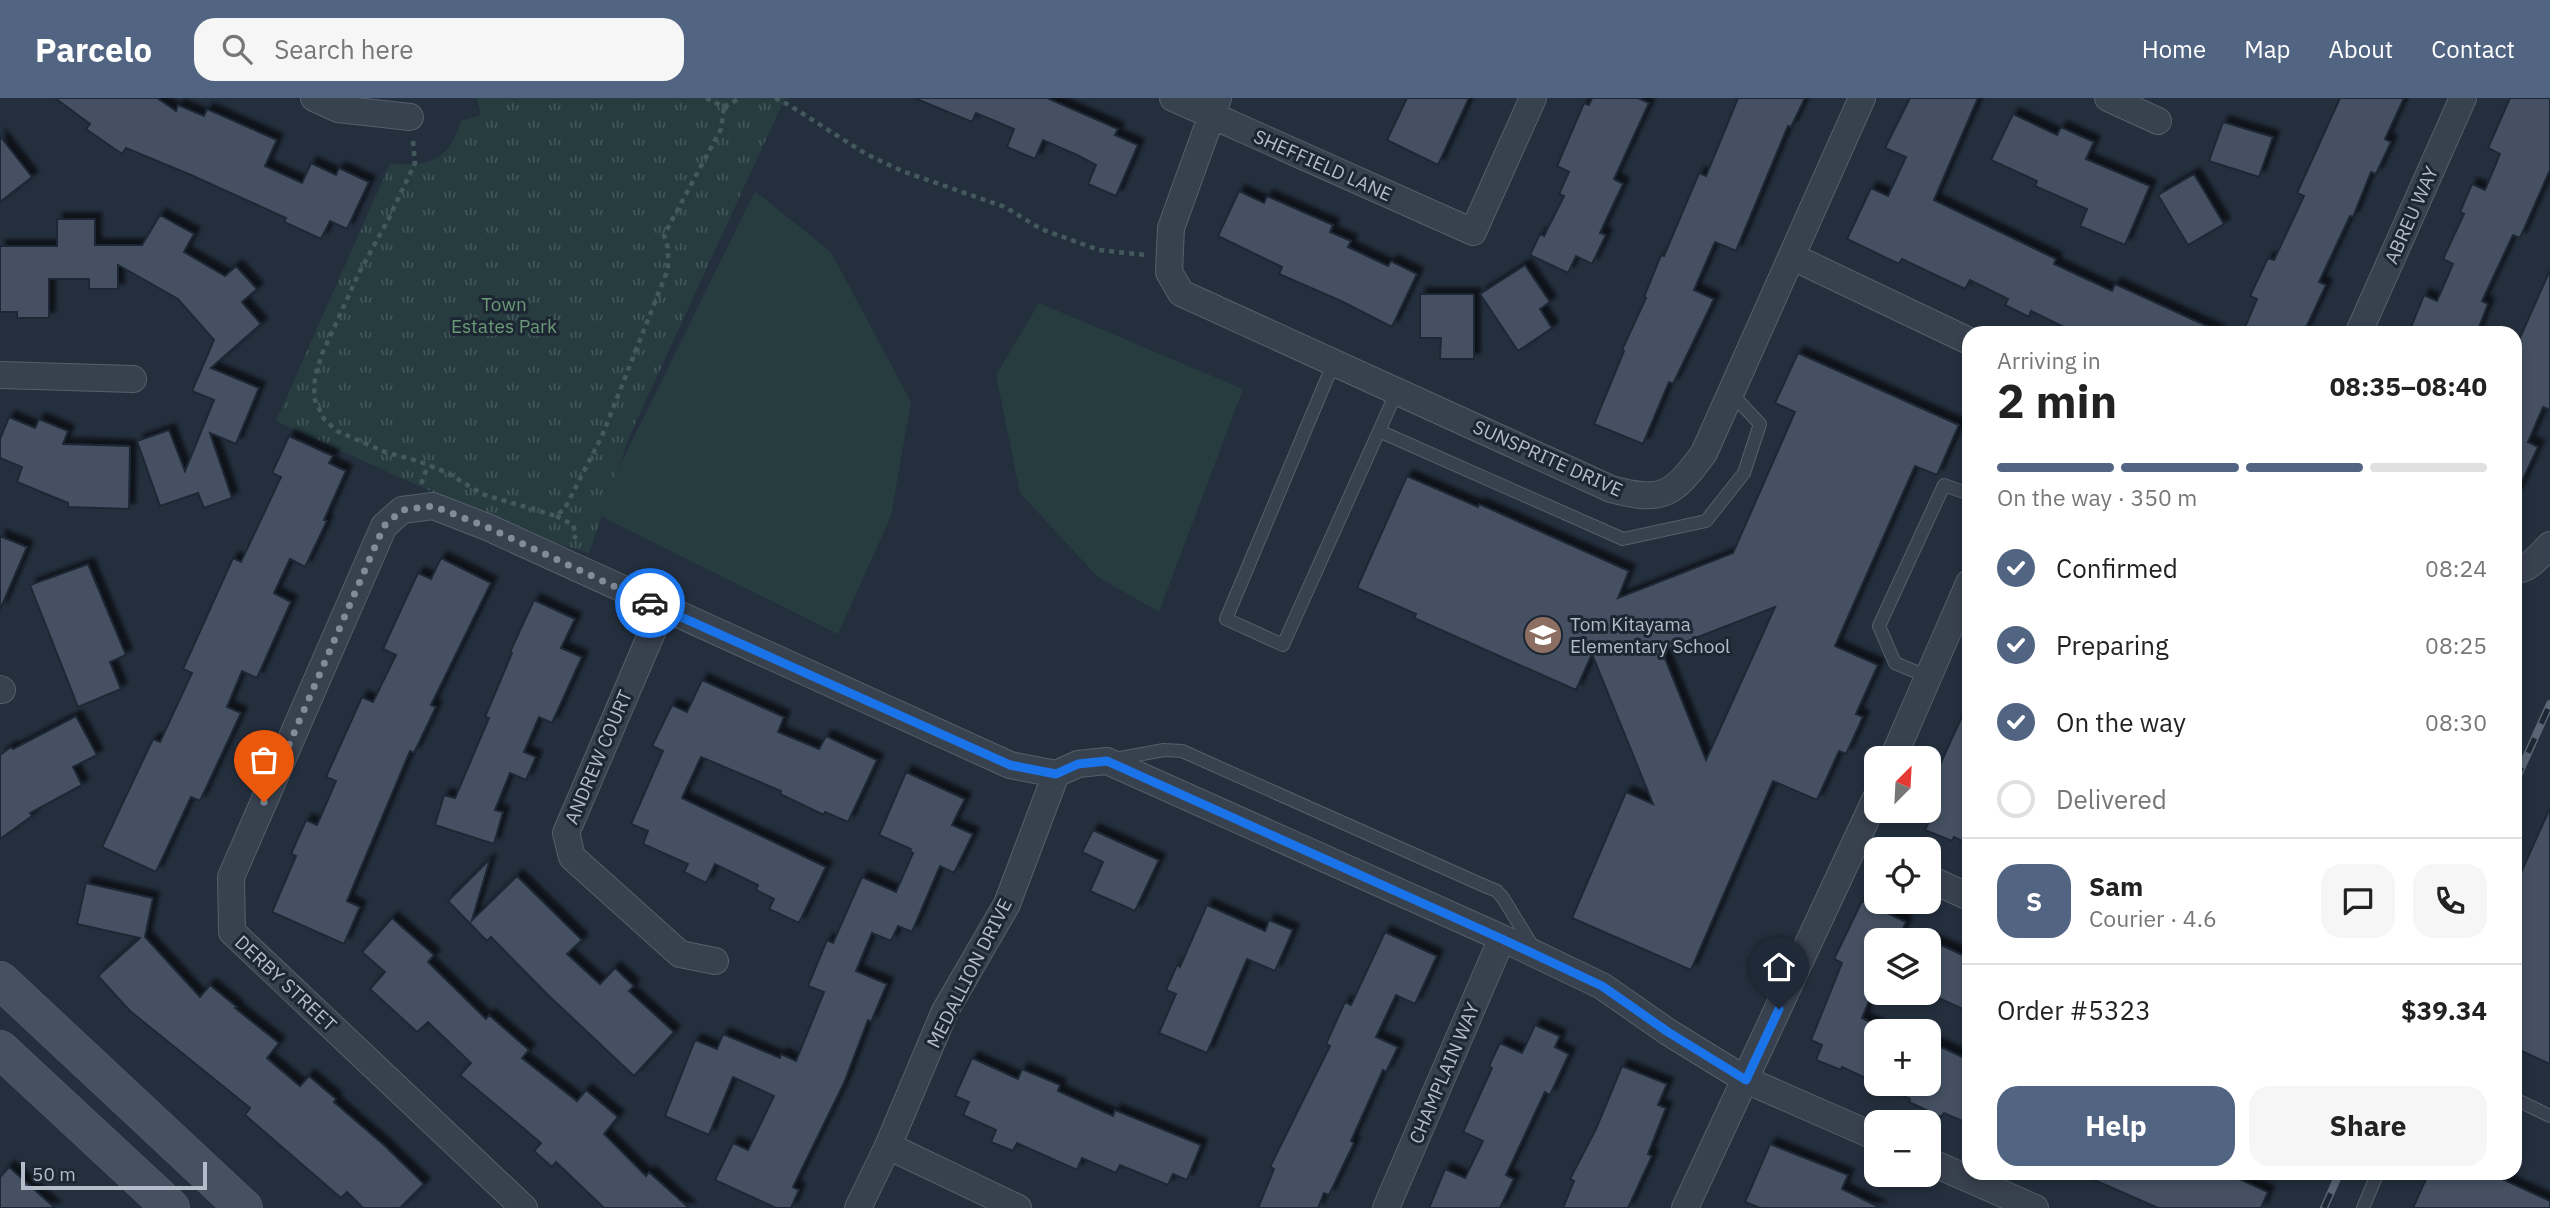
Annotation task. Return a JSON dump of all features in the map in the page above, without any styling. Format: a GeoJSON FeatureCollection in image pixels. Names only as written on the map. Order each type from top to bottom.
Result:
{"type":"FeatureCollection","features":[{"type":"Feature","properties":{"kind":"main road"},"geometry":{"type":"LineString","coordinates":[[0,979],[244,1208]]}},
{"type":"Feature","properties":{"kind":"main road"},"geometry":{"type":"LineString","coordinates":[[0,1049],[171,1208]]}},
{"type":"Feature","properties":{"kind":"street"},"geometry":{"type":"LineString","coordinates":[[314,98],[338,109],[410,117]]}},
{"type":"Feature","properties":{"kind":"street","name":"SHEFFIELD LANE"},"geometry":{"type":"LineString","coordinates":[[1173,98],[1214,107],[1472,232],[1533,98]]}},
{"type":"Feature","properties":{"kind":"street","name":"SUNSPRITE DRIVE"},"geometry":{"type":"LineString","coordinates":[[1167,260],[1168,272],[1181,293],[1611,489],[1637,496],[1663,494],[1682,484],[1704,453],[1862,98]]}},
{"type":"Feature","properties":{"kind":"street"},"geometry":{"type":"LineString","coordinates":[[2108,98],[2158,121]]}},
{"type":"Feature","properties":{"kind":"street","name":"ABREU WAY"},"geometry":{"type":"LineString","coordinates":[[2362,326],[2463,98]]}},
{"type":"Feature","properties":{"kind":"street"},"geometry":{"type":"LineString","coordinates":[[1167,260],[1171,228],[1214,107]]}},
{"type":"Feature","properties":{"kind":"street"},"geometry":{"type":"LineString","coordinates":[[1793,257],[1962,338]]}},
{"type":"Feature","properties":{"kind":"street"},"geometry":{"type":"LineString","coordinates":[[0,374],[133,379]]}},
{"type":"Feature","properties":{"kind":"street","name":"DERBY STREET"},"geometry":{"type":"LineString","coordinates":[[524,1208],[232,932],[231,877],[384,526],[402,510],[433,506],[487,527],[662,608]]}},
{"type":"Feature","properties":{"kind":"street"},"geometry":{"type":"LineString","coordinates":[[2522,569],[2536,560],[2550,545]]}},
{"type":"Feature","properties":{"kind":"street"},"geometry":{"type":"LineString","coordinates":[[662,608],[1010,765],[1056,774],[1078,764],[1107,761],[1602,986],[1668,1032],[1746,1080],[1864,1132]]}},
{"type":"Feature","properties":{"kind":"street","name":"ANDREW COURT"},"geometry":{"type":"LineString","coordinates":[[662,608],[566,833],[572,857],[680,954],[715,961]]}},
{"type":"Feature","properties":{"kind":"street"},"geometry":{"type":"LineString","coordinates":[[1898,746],[1928,677],[1962,617]]}},
{"type":"Feature","properties":{"kind":"street","name":"MEDALLION DRIVE"},"geometry":{"type":"LineString","coordinates":[[858,1208],[888,1146],[945,1012],[1007,904],[1056,774]]}},
{"type":"Feature","properties":{"kind":"street"},"geometry":{"type":"LineString","coordinates":[[1685,1208],[1746,1080],[1864,854]]}},
{"type":"Feature","properties":{"kind":"street"},"geometry":{"type":"LineString","coordinates":[[1941,884],[1962,894]]}},
{"type":"Feature","properties":{"kind":"street","name":"CHAMPLAIN WAY"},"geometry":{"type":"LineString","coordinates":[[1386,1208],[1502,939]]}},
{"type":"Feature","properties":{"kind":"street"},"geometry":{"type":"LineString","coordinates":[[888,1146],[1018,1208]]}},
{"type":"Feature","properties":{"kind":"street"},"geometry":{"type":"LineString","coordinates":[[1941,1167],[1962,1176]]}},
{"type":"Feature","properties":{"kind":"street"},"geometry":{"type":"LineString","coordinates":[[1971,1180],[2035,1208]]}},
{"type":"Feature","properties":{"kind":"lane"},"geometry":{"type":"LineString","coordinates":[[1334,362],[1226,619],[1283,645],[1397,391]]}},
{"type":"Feature","properties":{"kind":"lane"},"geometry":{"type":"LineString","coordinates":[[1379,431],[1623,539],[1706,522],[1744,473],[1760,424],[1731,393]]}},
{"type":"Feature","properties":{"kind":"lane"},"geometry":{"type":"LineString","coordinates":[[1928,677],[1895,663],[1880,626],[1944,485],[1962,491]]}},
{"type":"Feature","properties":{"kind":"lane"},"geometry":{"type":"LineString","coordinates":[[1107,761],[1164,750],[1182,751],[1497,891],[1538,956]]}},
{"type":"Feature","properties":{"kind":"lane"},"geometry":{"type":"LineString","coordinates":[[2522,1102],[2550,1116]]}},
{"type":"Feature","properties":{"kind":"lane"},"geometry":{"type":"LineString","coordinates":[[2362,1208],[2374,1180]]}},
{"type":"Feature","properties":{"kind":"path"},"geometry":{"type":"LineString","coordinates":[[706,98],[724,107]]}},
{"type":"Feature","properties":{"kind":"path"},"geometry":{"type":"LineString","coordinates":[[724,107],[740,98]]}},
{"type":"Feature","properties":{"kind":"path"},"geometry":{"type":"LineString","coordinates":[[775,98],[866,154],[902,171],[1005,207],[1041,229],[1099,250],[1167,260]]}},
{"type":"Feature","properties":{"kind":"path"},"geometry":{"type":"LineString","coordinates":[[410,117],[415,163],[359,273],[322,354],[315,376],[314,398],[324,419],[337,431],[385,452],[448,473],[482,494],[556,516],[565,508],[602,436],[668,269],[668,248],[664,235],[721,129],[724,107]]}},
{"type":"Feature","properties":{"kind":"green space","name":"Town Estates Park"},"geometry":{"type":"Polygon","coordinates":[[[477,98],[785,98],[630,435],[589,553],[554,543],[414,484],[276,421],[390,164],[426,162],[444,153],[456,135],[461,121],[481,115],[477,98]]]}},
{"type":"Feature","properties":{"kind":"green space"},"geometry":{"type":"Polygon","coordinates":[[[755,191],[831,252],[911,402],[891,516],[838,634],[596,514],[755,191]]]}},
{"type":"Feature","properties":{"kind":"green space"},"geometry":{"type":"Polygon","coordinates":[[[1039,303],[1243,389],[1159,612],[1098,577],[1020,493],[996,375],[1039,303]]]}},
{"type":"Feature","properties":{"kind":"building"},"geometry":{"type":"Polygon","coordinates":[[[55,98],[157,98],[176,111],[178,105],[204,116],[207,109],[277,140],[265,166],[302,183],[311,163],[336,175],[339,168],[369,182],[347,229],[330,221],[321,239],[284,222],[286,218],[191,175],[126,148],[122,154],[86,129],[90,124],[55,98]]]}},
{"type":"Feature","properties":{"kind":"building"},"geometry":{"type":"Polygon","coordinates":[[[914,98],[1047,98],[1118,129],[1115,135],[1138,145],[1116,196],[1088,184],[1096,165],[1077,155],[1043,140],[1035,159],[1007,147],[1014,129],[976,113],[972,122],[914,98]]]}},
{"type":"Feature","properties":{"kind":"building"},"geometry":{"type":"Polygon","coordinates":[[[1407,98],[1469,98],[1438,165],[1387,140],[1407,98]]]}},
{"type":"Feature","properties":{"kind":"building"},"geometry":{"type":"Polygon","coordinates":[[[1592,98],[1638,98],[1649,103],[1614,179],[1623,184],[1600,233],[1606,235],[1592,264],[1576,256],[1568,273],[1530,255],[1540,234],[1544,236],[1564,196],[1559,194],[1569,172],[1557,166],[1584,103],[1589,105],[1592,98]]]}},
{"type":"Feature","properties":{"kind":"building"},"geometry":{"type":"Polygon","coordinates":[[[1738,98],[1805,98],[1791,127],[1788,126],[1736,251],[1715,242],[1694,290],[1714,299],[1673,384],[1669,382],[1643,444],[1594,424],[1661,255],[1664,256],[1699,173],[1706,176],[1738,98]]]}},
{"type":"Feature","properties":{"kind":"building"},"geometry":{"type":"Polygon","coordinates":[[[1910,98],[1978,98],[1934,200],[2056,259],[2054,264],[2112,291],[2115,284],[2207,326],[2062,326],[2031,311],[2029,317],[2005,305],[2008,299],[1970,280],[1965,289],[1902,259],[1899,264],[1847,239],[1871,188],[1888,196],[1906,157],[1885,148],[1910,98]]]}},
{"type":"Feature","properties":{"kind":"building"},"geometry":{"type":"Polygon","coordinates":[[[2340,98],[2404,98],[2385,139],[2391,142],[2376,174],[2371,172],[2353,217],[2350,216],[2319,282],[2326,285],[2307,326],[2246,326],[2257,299],[2250,296],[2268,258],[2274,260],[2304,196],[2297,193],[2340,98]]]}},
{"type":"Feature","properties":{"kind":"building"},"geometry":{"type":"Polygon","coordinates":[[[2510,98],[2550,98],[2550,170],[2520,238],[2513,235],[2482,301],[2488,304],[2479,326],[2411,326],[2424,295],[2437,301],[2453,264],[2443,259],[2464,214],[2460,212],[2472,184],[2485,190],[2500,154],[2488,148],[2510,98]]]}},
{"type":"Feature","properties":{"kind":"building"},"geometry":{"type":"Polygon","coordinates":[[[2013,114],[2057,135],[2061,127],[2094,142],[2086,159],[2150,186],[2125,245],[2080,226],[2087,209],[2035,186],[2037,181],[1991,160],[2013,114]]]}},
{"type":"Feature","properties":{"kind":"building"},"geometry":{"type":"Polygon","coordinates":[[[2223,122],[2273,137],[2259,177],[2209,161],[2223,122]]]}},
{"type":"Feature","properties":{"kind":"building"},"geometry":{"type":"Polygon","coordinates":[[[0,136],[32,177],[0,202],[0,136]]]}},
{"type":"Feature","properties":{"kind":"building"},"geometry":{"type":"Polygon","coordinates":[[[2194,174],[2224,224],[2188,245],[2158,195],[2194,174]]]}},
{"type":"Feature","properties":{"kind":"building"},"geometry":{"type":"Polygon","coordinates":[[[1239,191],[1264,203],[1267,196],[1333,225],[1330,232],[1351,241],[1348,247],[1388,266],[1391,261],[1417,274],[1392,327],[1279,274],[1282,267],[1218,236],[1239,191]]]}},
{"type":"Feature","properties":{"kind":"building"},"geometry":{"type":"Polygon","coordinates":[[[160,215],[194,234],[184,252],[225,276],[236,266],[257,289],[242,302],[261,324],[211,368],[259,388],[236,444],[210,433],[232,498],[204,508],[198,493],[160,506],[137,441],[169,430],[185,471],[214,400],[192,391],[214,340],[178,299],[118,265],[118,289],[89,289],[89,279],[49,279],[49,318],[17,318],[17,312],[0,312],[0,246],[57,246],[57,219],[95,219],[95,245],[142,245],[160,215]]]}},
{"type":"Feature","properties":{"kind":"building"},"geometry":{"type":"Polygon","coordinates":[[[1525,265],[1550,302],[1540,309],[1552,328],[1518,351],[1480,294],[1525,265]]]}},
{"type":"Feature","properties":{"kind":"building"},"geometry":{"type":"Polygon","coordinates":[[[2550,270],[2550,410],[2543,407],[2528,442],[2538,447],[2522,481],[2522,333],[2550,270]]]}},
{"type":"Feature","properties":{"kind":"building"},"geometry":{"type":"Polygon","coordinates":[[[1420,294],[1474,294],[1474,359],[1440,359],[1441,338],[1420,338],[1420,294]]]}},
{"type":"Feature","properties":{"kind":"building"},"geometry":{"type":"Polygon","coordinates":[[[1798,353],[1959,425],[1937,475],[1915,466],[1835,646],[1878,665],[1856,714],[1863,717],[1846,754],[1839,751],[1817,800],[1773,781],[1691,970],[1572,918],[1626,792],[1653,804],[1592,654],[1576,690],[1414,618],[1416,614],[1357,588],[1407,476],[1478,507],[1479,504],[1629,571],[1618,598],[1733,553],[1795,412],[1775,403],[1798,353]],[[1775,607],[1662,651],[1706,760],[1775,607]]]}},
{"type":"Feature","properties":{"kind":"building"},"geometry":{"type":"Polygon","coordinates":[[[9,417],[35,428],[39,419],[68,431],[63,444],[130,446],[129,509],[68,507],[68,503],[17,482],[22,467],[0,458],[0,439],[9,417]]]}},
{"type":"Feature","properties":{"kind":"building"},"geometry":{"type":"Polygon","coordinates":[[[289,436],[333,456],[329,463],[346,471],[324,520],[327,521],[305,567],[290,559],[274,593],[291,602],[257,678],[242,671],[227,707],[241,713],[200,801],[191,797],[156,872],[102,847],[153,739],[160,742],[192,673],[183,669],[233,558],[241,562],[281,477],[272,473],[289,436]]]}},
{"type":"Feature","properties":{"kind":"building"},"geometry":{"type":"Polygon","coordinates":[[[0,536],[27,547],[0,610],[0,536]]]}},
{"type":"Feature","properties":{"kind":"building"},"geometry":{"type":"Polygon","coordinates":[[[441,558],[491,583],[431,705],[436,707],[414,753],[410,751],[347,901],[360,907],[344,944],[272,912],[296,856],[291,854],[306,820],[317,825],[336,781],[326,777],[362,697],[373,702],[396,655],[383,649],[418,573],[431,579],[441,558]]]}},
{"type":"Feature","properties":{"kind":"building"},"geometry":{"type":"Polygon","coordinates":[[[88,564],[126,655],[110,662],[121,689],[78,707],[30,585],[88,564]]]}},
{"type":"Feature","properties":{"kind":"building"},"geometry":{"type":"Polygon","coordinates":[[[534,600],[575,619],[561,648],[582,657],[552,723],[539,717],[524,752],[536,757],[526,780],[510,773],[495,810],[503,812],[494,844],[435,825],[444,795],[455,798],[489,718],[485,717],[512,653],[510,652],[534,600]]]}},
{"type":"Feature","properties":{"kind":"building"},"geometry":{"type":"Polygon","coordinates":[[[702,680],[784,717],[778,732],[819,749],[826,736],[877,760],[848,822],[825,812],[824,815],[780,794],[781,791],[701,757],[682,798],[826,867],[799,923],[769,909],[774,899],[756,890],[758,885],[715,864],[706,883],[684,872],[688,864],[643,844],[648,831],[631,824],[663,751],[652,746],[672,705],[687,712],[702,680]]]}},
{"type":"Feature","properties":{"kind":"building"},"geometry":{"type":"Polygon","coordinates":[[[76,716],[97,755],[73,767],[82,785],[30,813],[32,816],[0,839],[0,755],[76,716]]]}},
{"type":"Feature","properties":{"kind":"building"},"geometry":{"type":"Polygon","coordinates":[[[1962,716],[1962,841],[1954,837],[1952,841],[1925,830],[1928,823],[1941,823],[1941,762],[1962,716]]]}},
{"type":"Feature","properties":{"kind":"building"},"geometry":{"type":"Polygon","coordinates":[[[906,772],[965,799],[952,825],[973,834],[954,873],[940,866],[912,932],[898,926],[891,941],[872,933],[856,971],[887,984],[871,1022],[868,1020],[844,1083],[793,1187],[799,1190],[791,1208],[776,1208],[715,1180],[733,1143],[748,1150],[774,1096],[733,1077],[709,1135],[665,1116],[695,1040],[717,1049],[723,1034],[780,1058],[781,1054],[796,1061],[824,992],[808,986],[827,940],[833,943],[862,877],[896,892],[913,853],[910,852],[911,849],[879,835],[906,772]]]}},
{"type":"Feature","properties":{"kind":"building"},"geometry":{"type":"Polygon","coordinates":[[[2550,808],[2550,1064],[2522,1051],[2522,870],[2550,808]]]}},
{"type":"Feature","properties":{"kind":"building"},"geometry":{"type":"Polygon","coordinates":[[[1093,830],[1159,860],[1135,911],[1090,891],[1103,862],[1082,852],[1093,830]]]}},
{"type":"Feature","properties":{"kind":"building"},"geometry":{"type":"Polygon","coordinates":[[[490,859],[472,920],[517,876],[582,940],[567,954],[600,984],[615,968],[634,986],[629,991],[674,1032],[634,1076],[491,937],[487,941],[448,901],[490,859]]]}},
{"type":"Feature","properties":{"kind":"building"},"geometry":{"type":"Polygon","coordinates":[[[86,883],[153,898],[145,937],[200,997],[210,985],[237,1007],[235,1008],[279,1043],[267,1058],[300,1086],[309,1076],[424,1184],[400,1208],[363,1208],[347,1192],[341,1198],[245,1115],[250,1108],[130,1011],[98,976],[140,938],[77,924],[86,883]]]}},
{"type":"Feature","properties":{"kind":"building"},"geometry":{"type":"Polygon","coordinates":[[[1862,901],[1864,914],[1889,914],[1906,922],[1903,928],[1864,928],[1864,1005],[1867,1005],[1862,1018],[1864,1077],[1842,1067],[1841,1070],[1816,1060],[1822,1045],[1811,1040],[1842,963],[1834,959],[1862,901]]]}},
{"type":"Feature","properties":{"kind":"building"},"geometry":{"type":"Polygon","coordinates":[[[1207,905],[1265,931],[1269,920],[1293,930],[1275,971],[1247,959],[1207,1053],[1159,1033],[1176,994],[1166,990],[1177,965],[1180,967],[1207,905]]]}},
{"type":"Feature","properties":{"kind":"building"},"geometry":{"type":"Polygon","coordinates":[[[392,918],[434,955],[428,962],[486,1019],[489,1015],[529,1050],[522,1058],[577,1101],[586,1090],[618,1117],[604,1134],[646,1176],[649,1172],[689,1208],[604,1208],[556,1162],[552,1167],[534,1151],[541,1143],[460,1075],[471,1063],[428,1022],[417,1032],[370,989],[385,972],[362,952],[392,918]]]}},
{"type":"Feature","properties":{"kind":"building"},"geometry":{"type":"Polygon","coordinates":[[[1385,932],[1437,956],[1415,1004],[1396,995],[1376,1037],[1398,1047],[1386,1072],[1383,1070],[1351,1141],[1354,1143],[1329,1195],[1324,1193],[1318,1208],[1258,1208],[1274,1169],[1270,1167],[1330,1046],[1326,1044],[1345,1002],[1351,1005],[1385,932]]]}},
{"type":"Feature","properties":{"kind":"building"},"geometry":{"type":"Polygon","coordinates":[[[1941,945],[1962,955],[1962,1009],[1941,999],[1941,945]]]}},
{"type":"Feature","properties":{"kind":"building"},"geometry":{"type":"Polygon","coordinates":[[[1535,1025],[1560,1036],[1555,1047],[1569,1054],[1550,1095],[1545,1092],[1506,1175],[1514,1179],[1500,1208],[1429,1208],[1445,1169],[1465,1178],[1483,1141],[1463,1132],[1492,1068],[1489,1066],[1500,1043],[1522,1053],[1535,1025]]]}},
{"type":"Feature","properties":{"kind":"building"},"geometry":{"type":"Polygon","coordinates":[[[1941,1047],[1962,1057],[1962,1121],[1944,1113],[1941,1117],[1941,1110],[1926,1110],[1909,1102],[1910,1099],[1904,1096],[1941,1096],[1941,1047]]]}},
{"type":"Feature","properties":{"kind":"building"},"geometry":{"type":"Polygon","coordinates":[[[972,1058],[1018,1079],[1022,1069],[1060,1085],[1058,1091],[1113,1116],[1115,1110],[1201,1145],[1187,1180],[1173,1174],[1168,1185],[1120,1165],[1116,1173],[1082,1158],[1077,1170],[1017,1143],[1013,1151],[991,1142],[996,1130],[963,1115],[969,1102],[955,1096],[972,1058]]]}},
{"type":"Feature","properties":{"kind":"building"},"geometry":{"type":"Polygon","coordinates":[[[1622,1066],[1667,1084],[1658,1105],[1666,1108],[1648,1154],[1652,1156],[1628,1208],[1563,1208],[1574,1181],[1570,1179],[1596,1129],[1622,1066]]]}},
{"type":"Feature","properties":{"kind":"building"},"geometry":{"type":"Polygon","coordinates":[[[1770,1144],[1848,1175],[1842,1189],[1881,1208],[1760,1208],[1745,1202],[1770,1144]]]}},
{"type":"Feature","properties":{"kind":"building"},"geometry":{"type":"Polygon","coordinates":[[[9,1167],[55,1208],[0,1208],[0,1177],[9,1167]]]}},
{"type":"Feature","properties":{"kind":"building"},"geometry":{"type":"Polygon","coordinates":[[[2094,1180],[2242,1180],[2268,1192],[2261,1208],[2158,1208],[2094,1180]]]}},
{"type":"Feature","properties":{"kind":"building"},"geometry":{"type":"Polygon","coordinates":[[[2425,1180],[2504,1180],[2550,1201],[2550,1208],[2413,1208],[2425,1180]]]}},
{"type":"Feature","properties":{"kind":"railway"},"geometry":{"type":"LineString","coordinates":[[2522,766],[2550,704]]}},
{"type":"Feature","properties":{"kind":"railway"},"geometry":{"type":"LineString","coordinates":[[2324,1208],[2336,1180]]}},
{"type":"Feature","properties":{"kind":"way so far"},"geometry":{"type":"LineString","coordinates":[[264,802],[384,526],[402,510],[433,506],[487,527],[650,603]]}},
{"type":"Feature","properties":{"kind":"place","name":"Tom Kitayama Elementary School"},"geometry":{"type":"Point","coordinates":[1543,635]}},
{"type":"Feature","properties":{"kind":"route"},"geometry":{"type":"LineString","coordinates":[[650,603],[1010,765],[1056,774],[1078,764],[1107,761],[1602,986],[1668,1032],[1746,1080],[1779,1009]]}}]}
